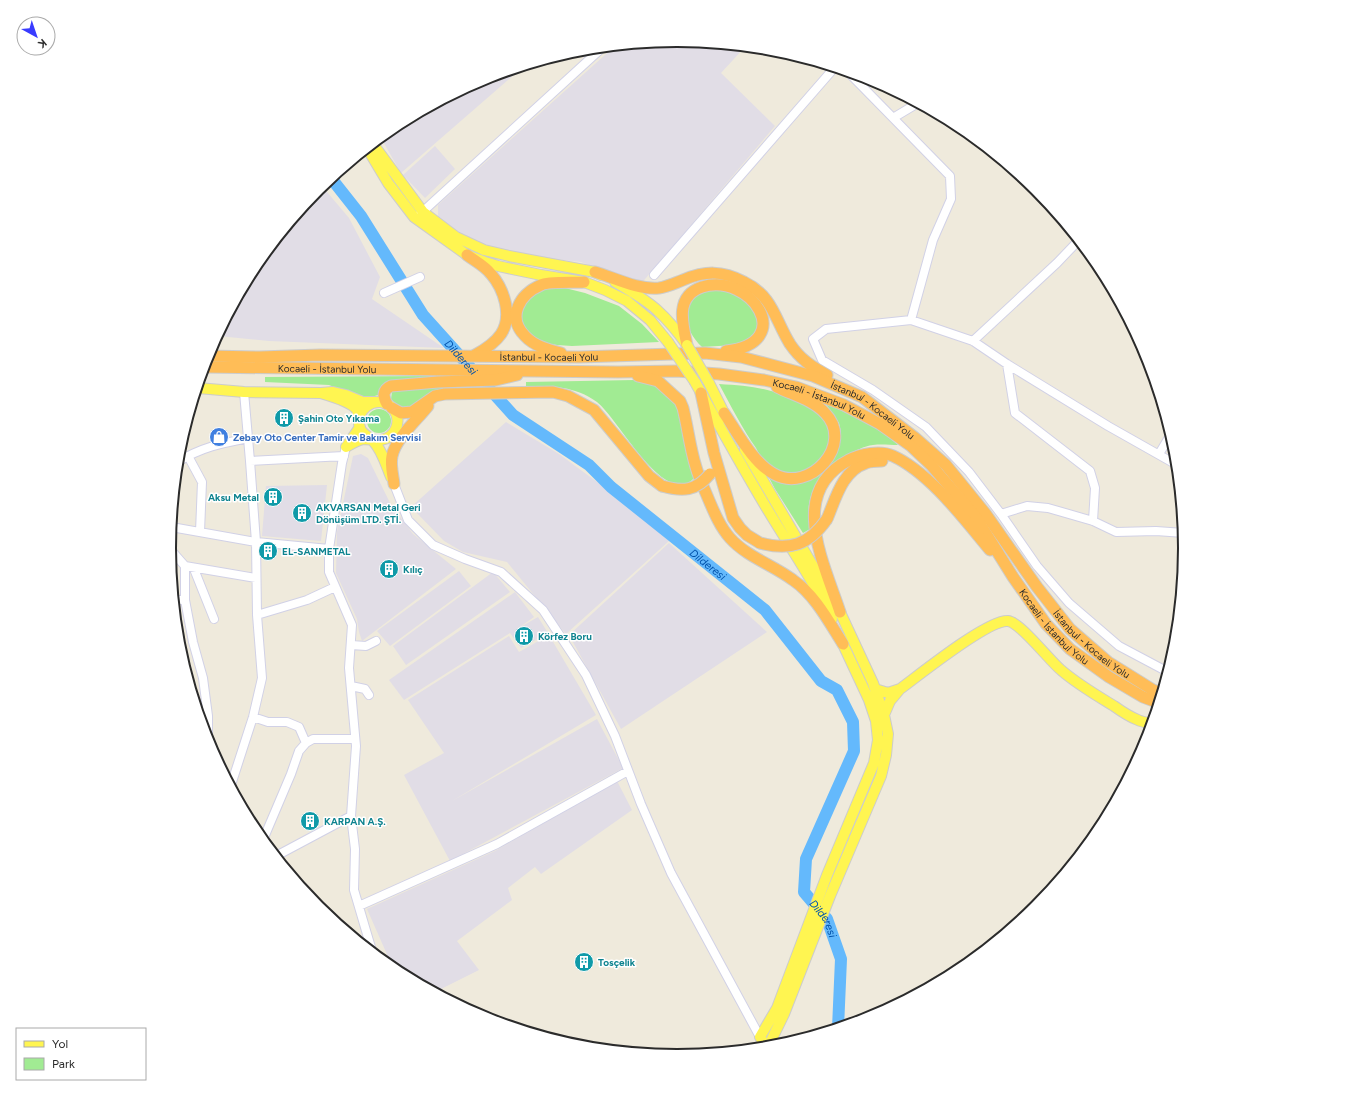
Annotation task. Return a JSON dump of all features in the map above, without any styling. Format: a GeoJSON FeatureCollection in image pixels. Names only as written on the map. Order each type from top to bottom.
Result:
{"type":"FeatureCollection","features":[{"type":"Feature","properties":{"kind":"highway"},"geometry":{"type":"LineString","coordinates":[[467,255],[491,274],[502,289],[506,301],[505,325],[501,334],[485,350],[474,356]]}},
{"type":"Feature","properties":{"kind":"highway"},"geometry":{"type":"LineString","coordinates":[[595,272],[643,287],[660,288],[691,277],[717,272],[745,282],[769,303],[790,344],[810,366],[840,382],[862,397]]}},
{"type":"Feature","properties":{"kind":"highway"},"geometry":{"type":"LineString","coordinates":[[579,357],[550,350],[525,337],[519,330],[516,313],[522,297],[529,291],[542,284],[584,282]]}},
{"type":"Feature","properties":{"kind":"highway"},"geometry":{"type":"LineString","coordinates":[[687,344],[682,320],[682,310],[688,296],[695,290],[714,285],[723,285],[747,296],[757,305],[762,315],[762,331],[754,343],[738,350],[705,353]]}},
{"type":"Feature","properties":{"kind":"highway","name":"İstanbul - Kocaeli Yolu"},"geometry":{"type":"LineString","coordinates":[[215,356],[260,357],[320,355],[579,357],[705,353],[741,357],[812,376],[862,397],[914,437],[946,465],[985,513],[1037,587],[1070,629],[1108,662],[1157,691]]}},
{"type":"Feature","properties":{"kind":"highway","name":"Kocaeli - İstanbul Yolu"},"geometry":{"type":"LineString","coordinates":[[211,366],[450,370],[497,375],[532,372],[676,371],[719,374],[764,380],[796,387],[844,405],[880,424],[911,446],[931,465],[975,516],[1046,624],[1070,649],[1109,677],[1143,697],[1154,701]]}},
{"type":"Feature","properties":{"kind":"highway"},"geometry":{"type":"LineString","coordinates":[[618,372],[658,381],[680,401],[684,408],[698,474],[712,508],[723,529],[739,546],[793,580],[806,591],[843,644]]}},
{"type":"Feature","properties":{"kind":"highway"},"geometry":{"type":"LineString","coordinates":[[497,375],[455,381],[391,386],[386,388],[384,400],[401,413],[406,413],[417,409],[436,396],[446,394],[553,392],[568,396],[594,410],[649,476],[662,486],[682,491],[705,480],[710,474],[714,453]]}},
{"type":"Feature","properties":{"kind":"highway"},"geometry":{"type":"LineString","coordinates":[[724,413],[762,465],[775,475],[789,479],[803,477],[818,469],[830,455],[835,440],[833,426],[827,414],[815,404],[793,395],[764,380]]}},
{"type":"Feature","properties":{"kind":"highway"},"geometry":{"type":"LineString","coordinates":[[701,393],[714,453],[733,518],[747,535],[760,543],[774,547],[797,546],[806,540],[821,528],[827,519],[845,478],[859,466],[868,462],[884,461],[895,464],[932,485]]}},
{"type":"Feature","properties":{"kind":"highway"},"geometry":{"type":"LineString","coordinates":[[394,484],[391,466],[394,448],[406,432],[429,404],[438,399],[464,394]]}},
{"type":"Feature","properties":{"kind":"highway"},"geometry":{"type":"LineString","coordinates":[[840,612],[822,562],[814,522],[814,506],[822,485],[838,466],[858,456],[881,454],[891,455],[902,461],[941,493],[1014,577]]}},
{"type":"Feature","properties":{"kind":"main road"},"geometry":{"type":"LineString","coordinates":[[376,149],[418,215],[456,237],[484,250],[595,272],[626,288],[656,309],[669,322],[687,344],[762,481],[840,612],[875,689],[884,715],[888,734],[886,755],[881,776],[830,896],[784,1014],[771,1040]]}},
{"type":"Feature","properties":{"kind":"main road"},"geometry":{"type":"LineString","coordinates":[[370,153],[388,183],[418,215],[467,255],[498,266],[584,282],[627,301],[650,320],[668,342],[695,382],[757,492],[797,556],[824,603],[869,700],[876,721],[878,740],[874,762],[827,875],[777,1008],[760,1037],[763,1041]]}},
{"type":"Feature","properties":{"kind":"main road"},"geometry":{"type":"LineString","coordinates":[[203,388],[244,392],[333,392],[346,395],[363,402],[375,402],[390,406],[398,420],[395,432],[385,440],[379,441],[362,439],[345,451]]}},
{"type":"Feature","properties":{"kind":"main road"},"geometry":{"type":"LineString","coordinates":[[322,393],[345,402],[357,410],[362,432],[378,447],[394,484]]}},
{"type":"Feature","properties":{"kind":"main road"},"geometry":{"type":"LineString","coordinates":[[345,451],[359,423],[364,408],[375,402]]}},
{"type":"Feature","properties":{"kind":"main road"},"geometry":{"type":"LineString","coordinates":[[884,715],[890,701],[900,689],[961,644],[985,629],[1007,621],[1014,623],[1021,628],[1044,654],[1061,670],[1092,693],[1138,720],[1147,723]]}},
{"type":"Feature","properties":{"kind":"main road"},"geometry":{"type":"LineString","coordinates":[[875,689],[888,693],[900,689]]}},
{"type":"Feature","properties":{"kind":"street"},"geometry":{"type":"LineString","coordinates":[[418,215],[595,54]]}},
{"type":"Feature","properties":{"kind":"street"},"geometry":{"type":"LineString","coordinates":[[654,275],[831,72]]}},
{"type":"Feature","properties":{"kind":"street"},"geometry":{"type":"LineString","coordinates":[[856,80],[950,176],[951,199],[933,240],[911,320]]}},
{"type":"Feature","properties":{"kind":"street"},"geometry":{"type":"LineString","coordinates":[[893,118],[913,106]]}},
{"type":"Feature","properties":{"kind":"street"},"geometry":{"type":"LineString","coordinates":[[973,341],[1057,263],[1075,244]]}},
{"type":"Feature","properties":{"kind":"street"},"geometry":{"type":"LineString","coordinates":[[384,293],[420,277]]}},
{"type":"Feature","properties":{"kind":"street"},"geometry":{"type":"LineString","coordinates":[[1163,669],[1120,646],[1069,603],[1036,566],[1001,514],[969,472],[926,428],[873,390],[822,360],[813,339],[826,329],[911,320],[973,341],[1007,364],[1108,426],[1171,461]]}},
{"type":"Feature","properties":{"kind":"street"},"geometry":{"type":"LineString","coordinates":[[1007,364],[1015,413],[1090,471],[1095,488],[1092,521]]}},
{"type":"Feature","properties":{"kind":"street"},"geometry":{"type":"LineString","coordinates":[[233,779],[253,716],[262,678],[257,615],[256,542],[249,438],[244,392]]}},
{"type":"Feature","properties":{"kind":"street"},"geometry":{"type":"LineString","coordinates":[[185,458],[216,444],[249,438]]}},
{"type":"Feature","properties":{"kind":"street"},"geometry":{"type":"LineString","coordinates":[[1159,454],[1167,441]]}},
{"type":"Feature","properties":{"kind":"street"},"geometry":{"type":"LineString","coordinates":[[250,461],[345,451],[329,549],[329,572],[352,625],[349,668],[356,746],[351,816],[355,849],[354,890],[369,942]]}},
{"type":"Feature","properties":{"kind":"street"},"geometry":{"type":"LineString","coordinates":[[188,456],[202,482],[200,532]]}},
{"type":"Feature","properties":{"kind":"street"},"geometry":{"type":"LineString","coordinates":[[394,484],[408,520],[433,545],[465,559],[501,572],[543,610],[586,675],[615,736],[628,771],[671,873],[760,1037]]}},
{"type":"Feature","properties":{"kind":"street"},"geometry":{"type":"LineString","coordinates":[[1001,514],[1027,506],[1041,507],[1092,521],[1116,532],[1156,531],[1178,533]]}},
{"type":"Feature","properties":{"kind":"street"},"geometry":{"type":"LineString","coordinates":[[177,528],[256,542],[329,549]]}},
{"type":"Feature","properties":{"kind":"street"},"geometry":{"type":"LineString","coordinates":[[177,557],[184,566],[194,569],[256,578]]}},
{"type":"Feature","properties":{"kind":"street"},"geometry":{"type":"LineString","coordinates":[[184,566],[185,600],[193,642],[203,678],[204,711]]}},
{"type":"Feature","properties":{"kind":"street"},"geometry":{"type":"LineString","coordinates":[[194,569],[214,619]]}},
{"type":"Feature","properties":{"kind":"street"},"geometry":{"type":"LineString","coordinates":[[257,615],[307,600],[335,587]]}},
{"type":"Feature","properties":{"kind":"street"},"geometry":{"type":"LineString","coordinates":[[180,600],[185,600]]}},
{"type":"Feature","properties":{"kind":"street"},"geometry":{"type":"LineString","coordinates":[[351,645],[366,646],[376,641]]}},
{"type":"Feature","properties":{"kind":"street"},"geometry":{"type":"LineString","coordinates":[[351,686],[365,689],[369,694]]}},
{"type":"Feature","properties":{"kind":"street"},"geometry":{"type":"LineString","coordinates":[[253,716],[268,722],[287,722],[299,727],[306,742]]}},
{"type":"Feature","properties":{"kind":"street"},"geometry":{"type":"LineString","coordinates":[[267,834],[291,774],[299,750],[306,742],[313,739],[355,739]]}},
{"type":"Feature","properties":{"kind":"street"},"geometry":{"type":"LineString","coordinates":[[359,906],[497,844],[628,771]]}},
{"type":"Feature","properties":{"kind":"street"},"geometry":{"type":"LineString","coordinates":[[281,854],[351,816]]}},
{"type":"Feature","properties":{"kind":"shaded area"},"geometry":{"type":"Polygon","coordinates":[[[678,47],[741,51],[721,73],[775,126],[640,285],[581,262],[517,255],[479,245],[438,220],[438,205],[609,52],[678,47]]]}},
{"type":"Feature","properties":{"kind":"shaded area"},"geometry":{"type":"Polygon","coordinates":[[[514,75],[401,173],[384,143],[399,131],[427,114],[486,85],[514,75]]]}},
{"type":"Feature","properties":{"kind":"shaded area"},"geometry":{"type":"Polygon","coordinates":[[[435,146],[455,169],[425,198],[403,175],[435,146]]]}},
{"type":"Feature","properties":{"kind":"shaded area"},"geometry":{"type":"Polygon","coordinates":[[[326,191],[349,218],[380,277],[372,299],[444,348],[269,341],[223,337],[244,297],[280,243],[326,191]]]}},
{"type":"Feature","properties":{"kind":"shaded area"},"geometry":{"type":"Polygon","coordinates":[[[506,422],[559,454],[612,493],[669,541],[566,634],[507,562],[463,552],[444,541],[411,507],[506,422]]]}},
{"type":"Feature","properties":{"kind":"shaded area","name":"Kılıç"},"geometry":{"type":"Polygon","coordinates":[[[361,454],[368,458],[391,505],[413,534],[456,569],[362,641],[357,619],[336,573],[337,532],[353,456],[361,454]]]}},
{"type":"Feature","properties":{"kind":"shaded area","name":"AKVARSAN Metal Geri Dönüşüm LTD. ŞTİ."},"geometry":{"type":"Polygon","coordinates":[[[327,485],[321,541],[262,536],[266,486],[327,485]]]}},
{"type":"Feature","properties":{"kind":"shaded area"},"geometry":{"type":"Polygon","coordinates":[[[669,543],[767,632],[621,729],[569,635],[669,543]]]}},
{"type":"Feature","properties":{"kind":"shaded area"},"geometry":{"type":"Polygon","coordinates":[[[459,571],[471,586],[390,646],[377,631],[459,571]]]}},
{"type":"Feature","properties":{"kind":"shaded area"},"geometry":{"type":"Polygon","coordinates":[[[493,572],[510,592],[406,665],[393,646],[493,572]]]}},
{"type":"Feature","properties":{"kind":"shaded area"},"geometry":{"type":"Polygon","coordinates":[[[515,592],[534,617],[517,629],[538,617],[548,633],[521,648],[510,633],[404,700],[389,680],[515,592]]]}},
{"type":"Feature","properties":{"kind":"shaded area"},"geometry":{"type":"Polygon","coordinates":[[[549,635],[596,715],[452,801],[597,719],[623,768],[450,861],[404,775],[444,753],[408,700],[509,636],[519,652],[549,635]]]}},
{"type":"Feature","properties":{"kind":"shaded area"},"geometry":{"type":"Polygon","coordinates":[[[617,781],[632,810],[541,874],[535,867],[508,888],[512,900],[457,941],[479,970],[441,989],[399,965],[388,956],[367,909],[495,851],[617,781]]]}},
{"type":"Feature","properties":{"kind":"green space"},"geometry":{"type":"Polygon","coordinates":[[[542,287],[565,288],[585,293],[619,306],[642,324],[659,342],[572,346],[544,343],[532,336],[520,322],[522,304],[542,287]]]}},
{"type":"Feature","properties":{"kind":"green space"},"geometry":{"type":"Polygon","coordinates":[[[710,288],[734,292],[755,309],[759,323],[753,337],[735,345],[702,347],[697,342],[687,323],[687,309],[693,296],[710,288]]]}},
{"type":"Feature","properties":{"kind":"green space"},"geometry":{"type":"Polygon","coordinates":[[[438,376],[435,378],[388,381],[378,395],[368,398],[360,397],[329,385],[265,382],[265,377],[438,376]]]}},
{"type":"Feature","properties":{"kind":"green space"},"geometry":{"type":"Polygon","coordinates":[[[647,381],[665,390],[679,408],[696,477],[686,484],[674,484],[662,477],[638,453],[606,411],[597,402],[589,397],[563,388],[526,386],[526,382],[647,381]]]}},
{"type":"Feature","properties":{"kind":"green space"},"geometry":{"type":"Polygon","coordinates":[[[719,384],[754,387],[775,392],[796,400],[820,413],[825,419],[829,432],[829,445],[824,456],[817,464],[807,470],[796,473],[785,473],[774,469],[764,461],[741,425],[719,384]]]}},
{"type":"Feature","properties":{"kind":"green space"},"geometry":{"type":"Polygon","coordinates":[[[458,385],[457,387],[406,409],[400,408],[391,399],[392,392],[396,388],[458,385]]]}},
{"type":"Feature","properties":{"kind":"green space"},"geometry":{"type":"Polygon","coordinates":[[[824,402],[872,426],[898,445],[876,445],[863,448],[837,461],[828,469],[815,486],[811,495],[808,517],[810,529],[803,533],[767,474],[797,481],[836,452],[840,441],[841,432],[839,423],[824,402]]]}},
{"type":"Feature","properties":{"kind":"green space"},"geometry":{"type":"Polygon","coordinates":[[[379,409],[384,410],[390,416],[390,426],[384,432],[379,433],[374,432],[368,426],[367,421],[368,416],[374,410],[379,409]]]}},
{"type":"Feature","properties":{"kind":"waterway","name":"Dilderesi"},"geometry":{"type":"LineString","coordinates":[[335,183],[361,216],[423,315],[513,415],[589,465],[611,487],[765,610],[821,681],[837,690],[853,722],[854,751],[806,859],[804,892],[827,919],[841,959],[838,1022]]}},
{"type":"Feature","properties":{"kind":"place","name":"Şahin Oto Yıkama"},"geometry":{"type":"Point","coordinates":[284,418]}},
{"type":"Feature","properties":{"kind":"place","name":"Zebay Oto Center Tamir ve Bakım Servisi"},"geometry":{"type":"Point","coordinates":[219,437]}},
{"type":"Feature","properties":{"kind":"place","name":"Aksu Metal"},"geometry":{"type":"Point","coordinates":[273,497]}},
{"type":"Feature","properties":{"kind":"place","name":"AKVARSAN Metal Geri Dönüşüm LTD. ŞTİ."},"geometry":{"type":"Point","coordinates":[302,513]}},
{"type":"Feature","properties":{"kind":"place","name":"EL-SANMETAL"},"geometry":{"type":"Point","coordinates":[268,551]}},
{"type":"Feature","properties":{"kind":"place","name":"Kılıç"},"geometry":{"type":"Point","coordinates":[389,569]}},
{"type":"Feature","properties":{"kind":"place","name":"Körfez Boru"},"geometry":{"type":"Point","coordinates":[524,636]}},
{"type":"Feature","properties":{"kind":"place","name":"KARPAN A.Ş."},"geometry":{"type":"Point","coordinates":[310,821]}},
{"type":"Feature","properties":{"kind":"place","name":"Tosçelik"},"geometry":{"type":"Point","coordinates":[584,962]}}]}
